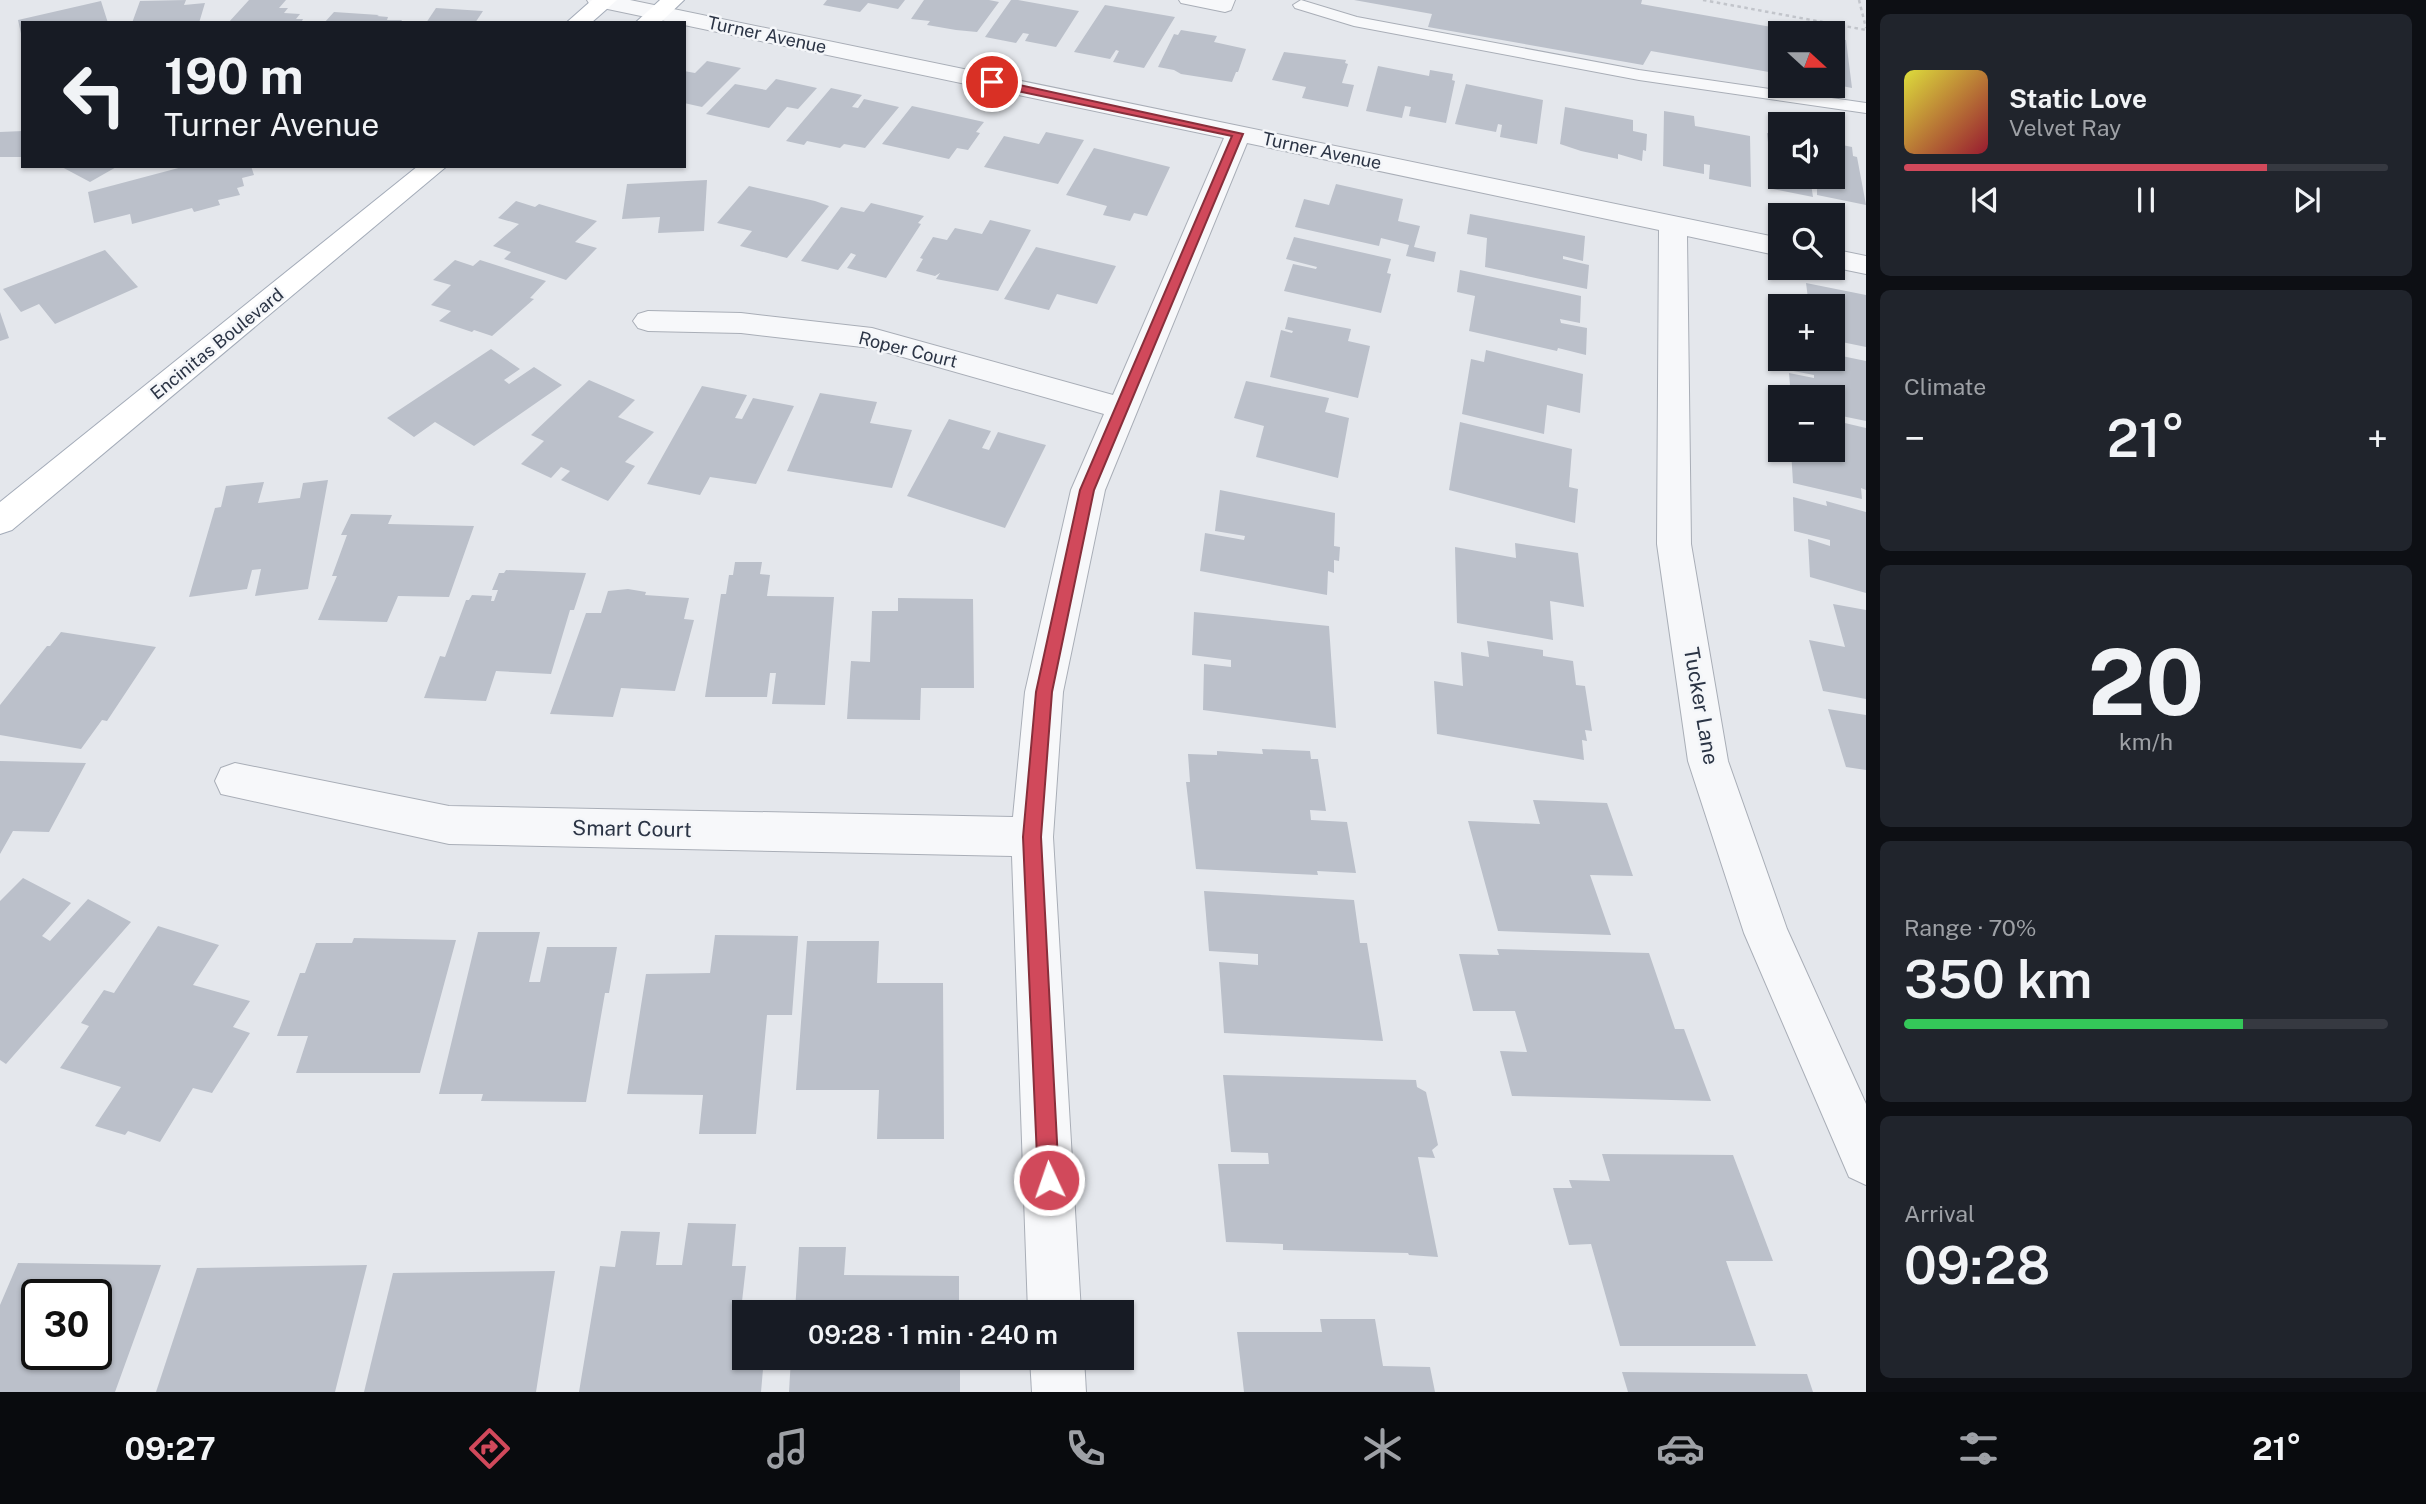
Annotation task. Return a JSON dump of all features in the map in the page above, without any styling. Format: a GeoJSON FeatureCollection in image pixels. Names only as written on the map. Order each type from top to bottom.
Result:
{"type":"FeatureCollection","features":[{"type":"Feature","properties":{"kind":"main road"},"geometry":{"type":"LineString","coordinates":[[579,21],[603,0]]}},
{"type":"Feature","properties":{"kind":"main road","name":"Encinitas Boulevard"},"geometry":{"type":"LineString","coordinates":[[0,521],[432,168]]}},
{"type":"Feature","properties":{"kind":"street","name":"Turner Avenue"},"geometry":{"type":"LineString","coordinates":[[603,0],[1768,244]]}},
{"type":"Feature","properties":{"kind":"street"},"geometry":{"type":"LineString","coordinates":[[1054,1300],[1032,837],[1044,692],[1087,490],[1238,134]]}},
{"type":"Feature","properties":{"kind":"street","name":"Tucker Lane"},"geometry":{"type":"LineString","coordinates":[[1673,224],[1674,544],[1708,761],[1766,933],[1866,1160]]}},
{"type":"Feature","properties":{"kind":"street"},"geometry":{"type":"LineString","coordinates":[[1845,261],[1866,265]]}},
{"type":"Feature","properties":{"kind":"street","name":"Roper Court"},"geometry":{"type":"LineString","coordinates":[[649,321],[741,323],[872,338],[1121,408]]}},
{"type":"Feature","properties":{"kind":"street","name":"Smart Court"},"geometry":{"type":"LineString","coordinates":[[235,781],[449,825],[1032,837]]}},
{"type":"Feature","properties":{"kind":"street"},"geometry":{"type":"LineString","coordinates":[[1058,1370],[1059,1392]]}},
{"type":"Feature","properties":{"kind":"lane"},"geometry":{"type":"LineString","coordinates":[[1187,0],[1225,6],[1227,0]]}},
{"type":"Feature","properties":{"kind":"lane"},"geometry":{"type":"LineString","coordinates":[[1301,5],[1354,21],[1612,70],[1866,108]]}},
{"type":"Feature","properties":{"kind":"path"},"geometry":{"type":"LineString","coordinates":[[1703,0],[1866,29],[1860,0]]}},
{"type":"Feature","properties":{"kind":"building"},"geometry":{"type":"Polygon","coordinates":[[[186,0],[184,5],[205,3],[200,21],[133,21],[140,1],[186,0]]]}},
{"type":"Feature","properties":{"kind":"building"},"geometry":{"type":"Polygon","coordinates":[[[249,0],[286,0],[279,8],[288,8],[284,13],[300,14],[296,19],[303,19],[302,21],[230,21],[249,0]]]}},
{"type":"Feature","properties":{"kind":"building"},"geometry":{"type":"Polygon","coordinates":[[[827,0],[905,0],[898,9],[868,3],[860,12],[823,5],[827,0]]]}},
{"type":"Feature","properties":{"kind":"building"},"geometry":{"type":"Polygon","coordinates":[[[924,0],[999,2],[977,32],[927,25],[930,21],[911,19],[924,0]]]}},
{"type":"Feature","properties":{"kind":"building"},"geometry":{"type":"Polygon","coordinates":[[[1011,0],[1079,11],[1056,47],[1025,41],[1029,34],[1023,33],[1016,43],[985,37],[1011,0]]]}},
{"type":"Feature","properties":{"kind":"building"},"geometry":{"type":"Polygon","coordinates":[[[1354,0],[1642,0],[1641,4],[1768,26],[1768,72],[1651,51],[1643,65],[1428,27],[1432,14],[1354,0]]]}},
{"type":"Feature","properties":{"kind":"building"},"geometry":{"type":"Polygon","coordinates":[[[101,1],[107,21],[21,21],[21,34],[18,20],[101,1]]]}},
{"type":"Feature","properties":{"kind":"building"},"geometry":{"type":"Polygon","coordinates":[[[1105,5],[1175,17],[1144,68],[1113,62],[1119,51],[1116,50],[1110,59],[1074,52],[1105,5]]]}},
{"type":"Feature","properties":{"kind":"building"},"geometry":{"type":"Polygon","coordinates":[[[436,8],[483,11],[476,21],[427,21],[436,8]]]}},
{"type":"Feature","properties":{"kind":"building"},"geometry":{"type":"Polygon","coordinates":[[[334,12],[379,15],[377,16],[388,17],[387,20],[402,20],[401,21],[326,21],[334,12]]]}},
{"type":"Feature","properties":{"kind":"building"},"geometry":{"type":"Polygon","coordinates":[[[1181,30],[1217,36],[1214,42],[1246,49],[1232,82],[1181,74],[1158,67],[1174,34],[1178,35],[1181,30]]]}},
{"type":"Feature","properties":{"kind":"building"},"geometry":{"type":"Polygon","coordinates":[[[1845,40],[1846,40],[1852,88],[1845,87],[1845,40]]]}},
{"type":"Feature","properties":{"kind":"building"},"geometry":{"type":"Polygon","coordinates":[[[1284,52],[1346,60],[1345,63],[1348,64],[1342,83],[1354,85],[1348,107],[1302,98],[1306,87],[1272,80],[1284,52]]]}},
{"type":"Feature","properties":{"kind":"building"},"geometry":{"type":"Polygon","coordinates":[[[707,61],[741,68],[702,107],[686,103],[686,71],[695,73],[707,61]]]}},
{"type":"Feature","properties":{"kind":"building"},"geometry":{"type":"Polygon","coordinates":[[[1378,66],[1429,76],[1430,70],[1453,74],[1452,80],[1455,81],[1446,123],[1409,116],[1411,107],[1405,106],[1402,118],[1366,111],[1378,66]]]}},
{"type":"Feature","properties":{"kind":"building"},"geometry":{"type":"Polygon","coordinates":[[[776,79],[817,88],[798,109],[787,107],[769,128],[706,114],[735,84],[766,90],[776,79]]]}},
{"type":"Feature","properties":{"kind":"building"},"geometry":{"type":"Polygon","coordinates":[[[1466,84],[1543,100],[1537,144],[1500,137],[1502,125],[1498,124],[1496,132],[1455,124],[1466,84]]]}},
{"type":"Feature","properties":{"kind":"building"},"geometry":{"type":"Polygon","coordinates":[[[831,88],[862,95],[852,107],[858,108],[864,99],[899,107],[865,148],[844,144],[840,148],[807,141],[804,145],[786,141],[831,88]]]}},
{"type":"Feature","properties":{"kind":"building"},"geometry":{"type":"Polygon","coordinates":[[[912,106],[984,122],[968,150],[957,148],[949,159],[882,144],[912,106]]]}},
{"type":"Feature","properties":{"kind":"building"},"geometry":{"type":"Polygon","coordinates":[[[1565,107],[1633,120],[1633,131],[1647,134],[1646,151],[1643,150],[1642,161],[1618,154],[1618,159],[1560,144],[1565,107]]]}},
{"type":"Feature","properties":{"kind":"building"},"geometry":{"type":"Polygon","coordinates":[[[1664,111],[1694,116],[1695,126],[1750,136],[1751,187],[1709,179],[1710,165],[1704,164],[1704,174],[1663,166],[1664,111]]]}},
{"type":"Feature","properties":{"kind":"building"},"geometry":{"type":"Polygon","coordinates":[[[21,131],[21,157],[0,157],[0,132],[21,131]]]}},
{"type":"Feature","properties":{"kind":"building"},"geometry":{"type":"Polygon","coordinates":[[[1046,132],[1084,140],[1058,184],[984,167],[1004,136],[1039,144],[1046,132]]]}},
{"type":"Feature","properties":{"kind":"building"},"geometry":{"type":"Polygon","coordinates":[[[1845,146],[1852,147],[1853,156],[1857,157],[1866,205],[1817,195],[1817,189],[1845,189],[1845,146]]]}},
{"type":"Feature","properties":{"kind":"building"},"geometry":{"type":"Polygon","coordinates":[[[1094,148],[1170,167],[1147,216],[1134,213],[1130,221],[1103,215],[1107,206],[1066,195],[1094,148]]]}},
{"type":"Feature","properties":{"kind":"building"},"geometry":{"type":"Polygon","coordinates":[[[64,168],[114,168],[90,182],[64,168]]]}},
{"type":"Feature","properties":{"kind":"building"},"geometry":{"type":"Polygon","coordinates":[[[178,168],[252,168],[254,175],[242,178],[244,186],[237,188],[240,195],[218,200],[220,205],[194,212],[192,208],[132,224],[130,214],[94,223],[88,192],[178,168]]]}},
{"type":"Feature","properties":{"kind":"building"},"geometry":{"type":"Polygon","coordinates":[[[707,180],[704,231],[658,233],[660,217],[622,219],[627,184],[707,180]]]}},
{"type":"Feature","properties":{"kind":"building"},"geometry":{"type":"Polygon","coordinates":[[[1336,184],[1403,199],[1398,221],[1420,226],[1414,247],[1436,252],[1434,262],[1406,256],[1409,245],[1381,238],[1379,246],[1295,227],[1304,199],[1329,205],[1336,184]]]}},
{"type":"Feature","properties":{"kind":"building"},"geometry":{"type":"Polygon","coordinates":[[[749,186],[829,206],[787,258],[740,246],[752,231],[717,223],[749,186]]]}},
{"type":"Feature","properties":{"kind":"building"},"geometry":{"type":"Polygon","coordinates":[[[1773,189],[1812,189],[1813,197],[1773,189]]]}},
{"type":"Feature","properties":{"kind":"building"},"geometry":{"type":"Polygon","coordinates":[[[516,201],[535,207],[539,204],[597,221],[575,242],[597,248],[566,280],[504,259],[511,252],[493,246],[519,224],[498,218],[516,201]]]}},
{"type":"Feature","properties":{"kind":"building"},"geometry":{"type":"Polygon","coordinates":[[[871,203],[924,216],[886,278],[847,268],[856,255],[851,253],[838,270],[801,261],[841,207],[864,212],[871,203]]]}},
{"type":"Feature","properties":{"kind":"building"},"geometry":{"type":"Polygon","coordinates":[[[1470,214],[1585,236],[1583,261],[1563,256],[1563,259],[1589,265],[1587,289],[1485,267],[1487,238],[1467,234],[1470,214]]]}},
{"type":"Feature","properties":{"kind":"building"},"geometry":{"type":"Polygon","coordinates":[[[990,220],[1031,230],[998,291],[936,279],[940,273],[935,276],[916,271],[923,259],[920,258],[933,237],[947,240],[955,228],[982,234],[990,220]]]}},
{"type":"Feature","properties":{"kind":"building"},"geometry":{"type":"Polygon","coordinates":[[[1294,237],[1391,259],[1387,273],[1391,274],[1381,313],[1284,291],[1293,264],[1316,269],[1317,267],[1286,259],[1294,237]]]}},
{"type":"Feature","properties":{"kind":"building"},"geometry":{"type":"Polygon","coordinates":[[[1036,247],[1116,266],[1097,304],[1057,294],[1049,310],[1004,299],[1036,247]]]}},
{"type":"Feature","properties":{"kind":"building"},"geometry":{"type":"Polygon","coordinates":[[[105,250],[138,287],[55,324],[39,304],[21,312],[3,289],[105,250]]]}},
{"type":"Feature","properties":{"kind":"building"},"geometry":{"type":"Polygon","coordinates":[[[455,260],[473,266],[480,260],[546,281],[530,298],[534,299],[492,336],[474,330],[472,332],[439,321],[451,311],[431,305],[451,285],[433,280],[455,260]]]}},
{"type":"Feature","properties":{"kind":"building"},"geometry":{"type":"Polygon","coordinates":[[[1460,270],[1581,296],[1580,323],[1560,319],[1561,323],[1587,328],[1586,355],[1469,331],[1475,296],[1457,292],[1460,270]]]}},
{"type":"Feature","properties":{"kind":"building"},"geometry":{"type":"Polygon","coordinates":[[[1806,283],[1866,295],[1866,347],[1845,343],[1845,294],[1807,294],[1806,283]]]}},
{"type":"Feature","properties":{"kind":"building"},"geometry":{"type":"Polygon","coordinates":[[[0,312],[9,338],[0,341],[0,312]]]}},
{"type":"Feature","properties":{"kind":"building"},"geometry":{"type":"Polygon","coordinates":[[[1288,317],[1351,329],[1348,341],[1370,346],[1358,398],[1270,377],[1281,330],[1293,331],[1285,329],[1288,317]]]}},
{"type":"Feature","properties":{"kind":"building"},"geometry":{"type":"Polygon","coordinates":[[[491,349],[520,369],[504,380],[509,384],[534,367],[562,385],[474,446],[435,422],[414,437],[387,418],[491,349]]]}},
{"type":"Feature","properties":{"kind":"building"},"geometry":{"type":"Polygon","coordinates":[[[1486,350],[1583,374],[1580,413],[1547,405],[1544,434],[1462,414],[1471,359],[1484,362],[1486,350]]]}},
{"type":"Feature","properties":{"kind":"building"},"geometry":{"type":"Polygon","coordinates":[[[1845,357],[1866,361],[1866,421],[1845,417],[1845,385],[1790,385],[1789,373],[1814,378],[1814,375],[1793,371],[1845,371],[1845,357]]]}},
{"type":"Feature","properties":{"kind":"building"},"geometry":{"type":"Polygon","coordinates":[[[589,380],[635,400],[618,417],[654,432],[625,462],[635,466],[608,501],[561,480],[570,471],[561,467],[551,478],[521,464],[544,441],[531,435],[589,380]]]}},
{"type":"Feature","properties":{"kind":"building"},"geometry":{"type":"Polygon","coordinates":[[[1246,381],[1329,398],[1325,412],[1349,418],[1338,478],[1256,457],[1264,426],[1234,418],[1246,381]]]}},
{"type":"Feature","properties":{"kind":"building"},"geometry":{"type":"Polygon","coordinates":[[[702,386],[747,395],[735,418],[742,419],[753,398],[794,406],[756,484],[710,477],[700,495],[647,484],[702,386]]]}},
{"type":"Feature","properties":{"kind":"building"},"geometry":{"type":"Polygon","coordinates":[[[820,393],[877,402],[870,423],[912,430],[892,488],[787,471],[820,393]]]}},
{"type":"Feature","properties":{"kind":"building"},"geometry":{"type":"Polygon","coordinates":[[[949,419],[991,431],[982,448],[989,450],[998,432],[1046,445],[1005,528],[907,496],[949,419]]]}},
{"type":"Feature","properties":{"kind":"building"},"geometry":{"type":"Polygon","coordinates":[[[1460,422],[1572,449],[1569,487],[1578,489],[1575,523],[1449,490],[1460,422]]]}},
{"type":"Feature","properties":{"kind":"building"},"geometry":{"type":"Polygon","coordinates":[[[1845,423],[1866,428],[1866,490],[1861,488],[1862,499],[1793,483],[1792,462],[1845,462],[1845,423]]]}},
{"type":"Feature","properties":{"kind":"building"},"geometry":{"type":"Polygon","coordinates":[[[328,480],[308,589],[255,596],[261,569],[252,570],[247,589],[189,597],[215,508],[221,507],[226,486],[264,482],[258,503],[300,498],[303,483],[328,480]]]}},
{"type":"Feature","properties":{"kind":"building"},"geometry":{"type":"Polygon","coordinates":[[[1220,490],[1335,513],[1334,546],[1340,547],[1339,561],[1334,560],[1334,573],[1328,571],[1327,595],[1200,571],[1205,533],[1244,540],[1245,536],[1215,531],[1220,490]]]}},
{"type":"Feature","properties":{"kind":"building"},"geometry":{"type":"Polygon","coordinates":[[[1793,497],[1827,506],[1826,501],[1866,512],[1866,593],[1810,577],[1808,539],[1830,546],[1830,540],[1794,531],[1793,497]]]}},
{"type":"Feature","properties":{"kind":"building"},"geometry":{"type":"Polygon","coordinates":[[[351,514],[392,515],[388,524],[474,526],[449,597],[398,596],[387,622],[318,620],[337,576],[332,576],[347,535],[341,535],[351,514]]]}},
{"type":"Feature","properties":{"kind":"building"},"geometry":{"type":"Polygon","coordinates":[[[1515,543],[1578,553],[1584,607],[1550,601],[1553,640],[1457,623],[1455,547],[1516,558],[1515,543]]]}},
{"type":"Feature","properties":{"kind":"building"},"geometry":{"type":"Polygon","coordinates":[[[735,562],[762,562],[760,574],[770,575],[767,596],[834,597],[825,705],[772,704],[776,673],[770,673],[767,697],[705,697],[721,594],[726,594],[729,575],[733,575],[735,562]]]}},
{"type":"Feature","properties":{"kind":"building"},"geometry":{"type":"Polygon","coordinates":[[[506,570],[586,573],[574,610],[570,610],[551,674],[496,671],[486,701],[424,698],[440,656],[445,657],[466,600],[472,595],[492,596],[491,601],[494,601],[498,590],[492,590],[499,573],[506,570]]]}},
{"type":"Feature","properties":{"kind":"building"},"geometry":{"type":"Polygon","coordinates":[[[628,589],[646,592],[645,595],[689,598],[684,619],[694,620],[675,691],[621,688],[613,717],[550,714],[586,613],[601,613],[608,591],[628,589]]]}},
{"type":"Feature","properties":{"kind":"building"},"geometry":{"type":"Polygon","coordinates":[[[898,598],[973,599],[974,688],[921,688],[920,720],[847,719],[851,661],[870,662],[872,611],[898,611],[898,598]]]}},
{"type":"Feature","properties":{"kind":"building"},"geometry":{"type":"Polygon","coordinates":[[[1833,604],[1866,610],[1866,699],[1823,691],[1809,640],[1845,647],[1833,604]]]}},
{"type":"Feature","properties":{"kind":"building"},"geometry":{"type":"Polygon","coordinates":[[[1194,612],[1329,626],[1336,728],[1203,710],[1204,664],[1231,667],[1231,660],[1192,655],[1194,612]]]}},
{"type":"Feature","properties":{"kind":"building"},"geometry":{"type":"Polygon","coordinates":[[[61,632],[156,647],[107,721],[102,720],[81,749],[0,735],[0,705],[61,632]]]}},
{"type":"Feature","properties":{"kind":"building"},"geometry":{"type":"Polygon","coordinates":[[[1487,641],[1543,650],[1543,656],[1573,661],[1576,685],[1585,686],[1592,731],[1585,730],[1587,741],[1582,740],[1584,760],[1437,734],[1434,681],[1463,686],[1461,652],[1489,657],[1487,641]]]}},
{"type":"Feature","properties":{"kind":"building"},"geometry":{"type":"Polygon","coordinates":[[[1828,709],[1866,715],[1866,770],[1846,767],[1828,709]]]}},
{"type":"Feature","properties":{"kind":"building"},"geometry":{"type":"Polygon","coordinates":[[[1262,749],[1310,751],[1311,759],[1318,759],[1326,811],[1310,810],[1311,820],[1347,822],[1356,873],[1317,871],[1318,875],[1196,869],[1186,782],[1190,782],[1188,754],[1217,755],[1217,751],[1263,754],[1262,749]]]}},
{"type":"Feature","properties":{"kind":"building"},"geometry":{"type":"Polygon","coordinates":[[[0,761],[86,763],[49,832],[13,831],[0,854],[0,761]]]}},
{"type":"Feature","properties":{"kind":"building"},"geometry":{"type":"Polygon","coordinates":[[[1533,800],[1607,803],[1633,876],[1590,875],[1611,935],[1498,931],[1468,821],[1540,824],[1533,800]]]}},
{"type":"Feature","properties":{"kind":"building"},"geometry":{"type":"Polygon","coordinates":[[[23,878],[71,903],[42,936],[50,941],[88,899],[131,922],[6,1064],[0,1060],[0,901],[23,878]]]}},
{"type":"Feature","properties":{"kind":"building"},"geometry":{"type":"Polygon","coordinates":[[[1204,891],[1354,900],[1360,943],[1367,943],[1383,1041],[1224,1033],[1219,962],[1258,965],[1258,954],[1209,951],[1204,891]]]}},
{"type":"Feature","properties":{"kind":"building"},"geometry":{"type":"Polygon","coordinates":[[[158,926],[219,945],[193,985],[250,1001],[233,1027],[250,1033],[212,1093],[193,1088],[160,1142],[128,1131],[125,1135],[95,1126],[121,1087],[60,1068],[89,1026],[81,1023],[104,990],[114,993],[158,926]]]}},
{"type":"Feature","properties":{"kind":"building"},"geometry":{"type":"Polygon","coordinates":[[[478,932],[540,932],[529,982],[540,982],[547,947],[617,947],[609,993],[605,993],[586,1102],[481,1101],[483,1094],[439,1094],[478,932]]]}},
{"type":"Feature","properties":{"kind":"building"},"geometry":{"type":"Polygon","coordinates":[[[715,935],[798,936],[792,1015],[767,1015],[756,1134],[699,1134],[703,1095],[627,1094],[646,974],[710,973],[715,935]]]}},
{"type":"Feature","properties":{"kind":"building"},"geometry":{"type":"Polygon","coordinates":[[[354,938],[456,940],[420,1073],[296,1073],[308,1036],[277,1036],[300,973],[305,973],[316,943],[352,943],[354,938]]]}},
{"type":"Feature","properties":{"kind":"building"},"geometry":{"type":"Polygon","coordinates":[[[807,941],[879,941],[877,983],[943,983],[944,1139],[877,1139],[879,1090],[796,1090],[807,941]]]}},
{"type":"Feature","properties":{"kind":"building"},"geometry":{"type":"Polygon","coordinates":[[[1497,949],[1649,953],[1675,1029],[1684,1029],[1711,1101],[1512,1096],[1500,1051],[1527,1052],[1515,1011],[1473,1011],[1459,954],[1499,955],[1497,949]]]}},
{"type":"Feature","properties":{"kind":"building"},"geometry":{"type":"Polygon","coordinates":[[[1223,1075],[1416,1080],[1417,1087],[1426,1092],[1438,1145],[1432,1150],[1435,1158],[1418,1157],[1438,1257],[1408,1253],[1283,1250],[1283,1244],[1226,1242],[1218,1164],[1269,1164],[1268,1153],[1231,1152],[1223,1075]]]}},
{"type":"Feature","properties":{"kind":"building"},"geometry":{"type":"Polygon","coordinates":[[[1602,1154],[1733,1155],[1773,1261],[1726,1261],[1756,1346],[1620,1346],[1591,1244],[1569,1245],[1553,1188],[1572,1188],[1569,1180],[1610,1181],[1602,1154]]]}},
{"type":"Feature","properties":{"kind":"building"},"geometry":{"type":"Polygon","coordinates":[[[688,1223],[736,1224],[732,1266],[746,1266],[742,1300],[732,1300],[732,1370],[763,1370],[761,1392],[579,1392],[600,1266],[615,1267],[621,1231],[660,1232],[656,1265],[682,1265],[688,1223]]]}},
{"type":"Feature","properties":{"kind":"building"},"geometry":{"type":"Polygon","coordinates":[[[799,1247],[846,1247],[844,1275],[959,1276],[959,1300],[796,1300],[799,1247]]]}},
{"type":"Feature","properties":{"kind":"building"},"geometry":{"type":"Polygon","coordinates":[[[18,1263],[161,1265],[115,1392],[0,1392],[0,1305],[18,1263]]]}},
{"type":"Feature","properties":{"kind":"building"},"geometry":{"type":"Polygon","coordinates":[[[367,1265],[335,1392],[156,1392],[197,1268],[367,1265]]]}},
{"type":"Feature","properties":{"kind":"building"},"geometry":{"type":"Polygon","coordinates":[[[555,1271],[536,1392],[364,1392],[393,1273],[555,1271]]]}},
{"type":"Feature","properties":{"kind":"building"},"geometry":{"type":"Polygon","coordinates":[[[1320,1319],[1375,1319],[1383,1366],[1430,1367],[1435,1392],[1244,1392],[1237,1332],[1322,1332],[1320,1319]]]}},
{"type":"Feature","properties":{"kind":"building"},"geometry":{"type":"Polygon","coordinates":[[[790,1370],[960,1370],[960,1392],[789,1392],[790,1370]]]}},
{"type":"Feature","properties":{"kind":"building"},"geometry":{"type":"Polygon","coordinates":[[[1622,1372],[1807,1374],[1813,1392],[1628,1392],[1622,1372]]]}},
{"type":"Feature","properties":{"kind":"route"},"geometry":{"type":"LineString","coordinates":[[992,82],[1238,134],[1087,490],[1044,692],[1032,837],[1049,1180]]}}]}
